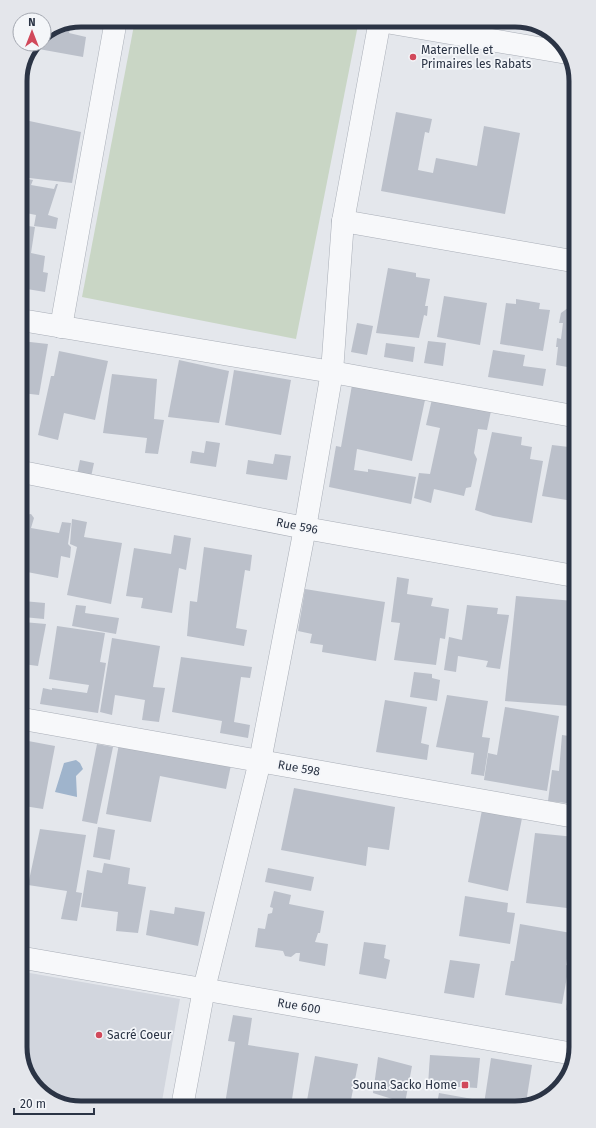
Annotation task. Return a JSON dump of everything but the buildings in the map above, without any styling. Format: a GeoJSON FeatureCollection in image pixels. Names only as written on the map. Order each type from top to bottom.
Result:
{"type":"FeatureCollection","features":[{"type":"Feature","properties":{"kind":"street"},"geometry":{"type":"LineString","coordinates":[[61,328],[115,27]]}},
{"type":"Feature","properties":{"kind":"street"},"geometry":{"type":"LineString","coordinates":[[183,1101],[204,989],[260,761],[305,528],[332,372],[343,221],[379,27]]}},
{"type":"Feature","properties":{"kind":"street"},"geometry":{"type":"LineString","coordinates":[[415,27],[561,52]]}},
{"type":"Feature","properties":{"kind":"street"},"geometry":{"type":"LineString","coordinates":[[343,221],[569,260]]}},
{"type":"Feature","properties":{"kind":"street"},"geometry":{"type":"LineString","coordinates":[[27,321],[332,372],[569,415]]}},
{"type":"Feature","properties":{"kind":"street","name":"Rue 596"},"geometry":{"type":"LineString","coordinates":[[27,473],[305,528],[569,575]]}},
{"type":"Feature","properties":{"kind":"street","name":"Rue 598"},"geometry":{"type":"LineString","coordinates":[[27,720],[569,816]]}},
{"type":"Feature","properties":{"kind":"street","name":"Rue 600"},"geometry":{"type":"LineString","coordinates":[[27,959],[569,1053]]}},
{"type":"Feature","properties":{"kind":"shaded area","name":"Sacré Coeur"},"geometry":{"type":"Polygon","coordinates":[[[27,973],[180,999],[162,1101],[71,1100],[60,1097],[48,1090],[38,1080],[31,1068],[27,1047],[27,973]]]}},
{"type":"Feature","properties":{"kind":"green space"},"geometry":{"type":"Polygon","coordinates":[[[134,27],[358,27],[296,339],[82,297],[134,27]]]}},
{"type":"Feature","properties":{"kind":"water"},"geometry":{"type":"Polygon","coordinates":[[[76,760],[80,763],[83,769],[76,776],[77,797],[55,792],[64,763],[76,760]]]}},
{"type":"Feature","properties":{"kind":"place","name":"Maternelle et Primaires les Rabats"},"geometry":{"type":"Point","coordinates":[413,57]}},
{"type":"Feature","properties":{"kind":"place","name":"Sacré Coeur"},"geometry":{"type":"Point","coordinates":[99,1035]}},
{"type":"Feature","properties":{"kind":"place","name":"Souna Sacko Home"},"geometry":{"type":"Point","coordinates":[465,1085]}}]}
